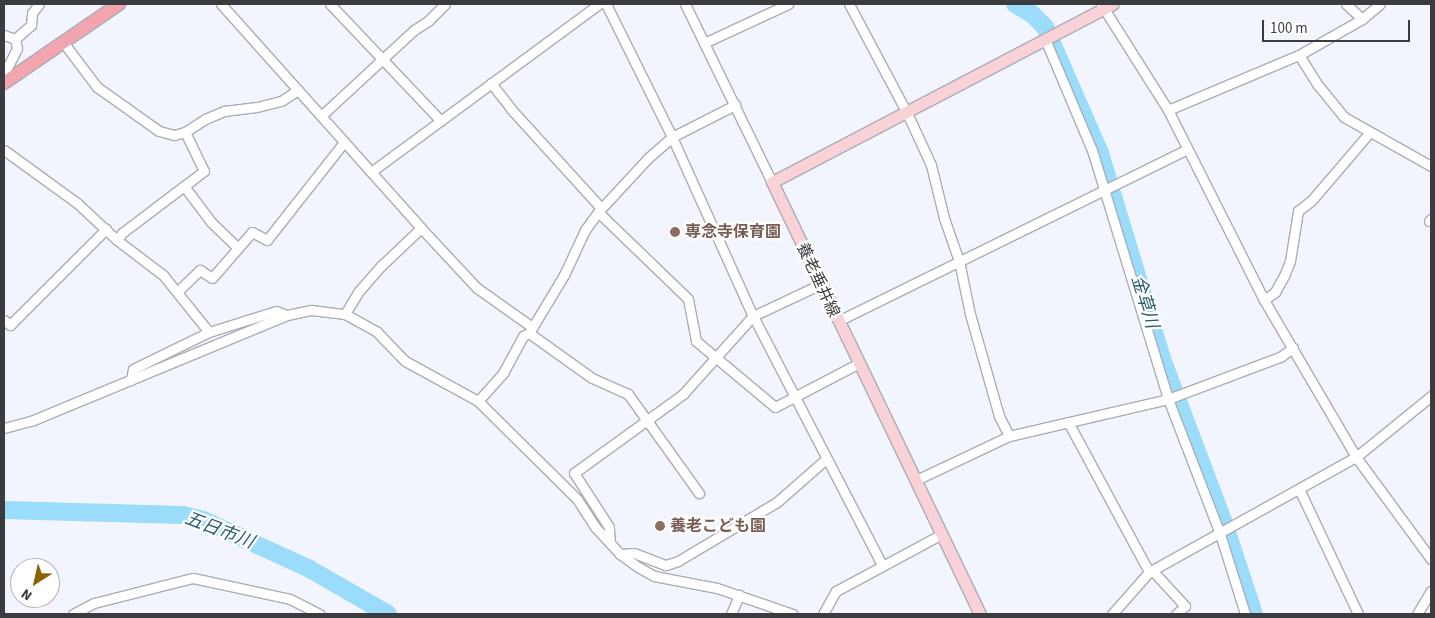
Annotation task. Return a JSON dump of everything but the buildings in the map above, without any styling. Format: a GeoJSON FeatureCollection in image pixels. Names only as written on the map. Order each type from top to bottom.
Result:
{"type":"FeatureCollection","features":[{"type":"Feature","properties":{"kind":"main road"},"geometry":{"type":"LineString","coordinates":[[4,83],[119,4]]}},
{"type":"Feature","properties":{"kind":"main road"},"geometry":{"type":"LineString","coordinates":[[772,182],[1049,38],[1105,5]]}},
{"type":"Feature","properties":{"kind":"main road","name":"養老垂井線"},"geometry":{"type":"LineString","coordinates":[[772,182],[980,614]]}},
{"type":"Feature","properties":{"kind":"street"},"geometry":{"type":"LineString","coordinates":[[15,39],[32,25],[32,14],[39,4]]}},
{"type":"Feature","properties":{"kind":"street"},"geometry":{"type":"LineString","coordinates":[[221,4],[477,288],[592,378],[628,394],[699,493]]}},
{"type":"Feature","properties":{"kind":"street"},"geometry":{"type":"LineString","coordinates":[[330,4],[441,120]]}},
{"type":"Feature","properties":{"kind":"street"},"geometry":{"type":"LineString","coordinates":[[321,116],[414,30],[428,21],[446,4]]}},
{"type":"Feature","properties":{"kind":"street"},"geometry":{"type":"LineString","coordinates":[[371,172],[599,4]]}},
{"type":"Feature","properties":{"kind":"street"},"geometry":{"type":"LineString","coordinates":[[606,4],[672,136],[753,316],[882,565]]}},
{"type":"Feature","properties":{"kind":"street"},"geometry":{"type":"LineString","coordinates":[[685,4],[772,182]]}},
{"type":"Feature","properties":{"kind":"street"},"geometry":{"type":"LineString","coordinates":[[704,43],[788,4]]}},
{"type":"Feature","properties":{"kind":"street"},"geometry":{"type":"LineString","coordinates":[[849,4],[907,113],[931,165],[944,218],[959,261],[970,314],[999,416],[1009,436]]}},
{"type":"Feature","properties":{"kind":"street"},"geometry":{"type":"LineString","coordinates":[[1346,4],[1362,19]]}},
{"type":"Feature","properties":{"kind":"street"},"geometry":{"type":"LineString","coordinates":[[1168,110],[1299,55],[1362,19],[1380,4]]}},
{"type":"Feature","properties":{"kind":"street"},"geometry":{"type":"LineString","coordinates":[[1105,5],[1168,110],[1264,300],[1356,457],[1431,559]]}},
{"type":"Feature","properties":{"kind":"street"},"geometry":{"type":"LineString","coordinates":[[4,35],[15,39]]}},
{"type":"Feature","properties":{"kind":"street"},"geometry":{"type":"LineString","coordinates":[[1049,38],[1092,150],[1168,399],[1220,534],[1245,614]]}},
{"type":"Feature","properties":{"kind":"street"},"geometry":{"type":"LineString","coordinates":[[4,74],[17,48],[15,39]]}},
{"type":"Feature","properties":{"kind":"street"},"geometry":{"type":"LineString","coordinates":[[63,42],[86,75],[119,104],[159,131],[174,136],[224,111],[257,107],[281,100],[298,90]]}},
{"type":"Feature","properties":{"kind":"street"},"geometry":{"type":"LineString","coordinates":[[1299,55],[1318,85],[1344,117],[1369,133],[1431,166]]}},
{"type":"Feature","properties":{"kind":"street"},"geometry":{"type":"LineString","coordinates":[[491,83],[511,109],[599,210],[688,298],[696,340],[775,407],[859,363]]}},
{"type":"Feature","properties":{"kind":"street"},"geometry":{"type":"LineString","coordinates":[[478,401],[503,372],[524,336],[531,330],[564,276],[585,230],[599,210],[648,158],[672,136],[735,105]]}},
{"type":"Feature","properties":{"kind":"street"},"geometry":{"type":"LineString","coordinates":[[117,240],[122,232],[204,171],[185,132]]}},
{"type":"Feature","properties":{"kind":"street"},"geometry":{"type":"LineString","coordinates":[[1264,300],[1275,292],[1290,261],[1298,211],[1311,200],[1369,133]]}},
{"type":"Feature","properties":{"kind":"street"},"geometry":{"type":"LineString","coordinates":[[177,292],[200,270],[212,278],[252,232],[267,240],[344,142]]}},
{"type":"Feature","properties":{"kind":"street"},"geometry":{"type":"LineString","coordinates":[[838,321],[1187,148]]}},
{"type":"Feature","properties":{"kind":"street"},"geometry":{"type":"LineString","coordinates":[[4,150],[77,203],[117,240],[163,275],[209,332]]}},
{"type":"Feature","properties":{"kind":"street"},"geometry":{"type":"LineString","coordinates":[[184,186],[211,222],[238,248]]}},
{"type":"Feature","properties":{"kind":"street"},"geometry":{"type":"LineString","coordinates":[[345,314],[359,292],[376,272],[421,228]]}},
{"type":"Feature","properties":{"kind":"street"},"geometry":{"type":"LineString","coordinates":[[4,320],[10,325],[106,229]]}},
{"type":"Feature","properties":{"kind":"street"},"geometry":{"type":"LineString","coordinates":[[610,543],[609,527],[574,472],[648,421],[683,394],[753,316],[821,284]]}},
{"type":"Feature","properties":{"kind":"street"},"geometry":{"type":"LineString","coordinates":[[4,428],[31,421],[287,315],[311,310],[345,314],[377,332],[405,361],[478,401],[577,499],[595,527],[620,554],[638,568],[654,576],[717,588],[793,614]]}},
{"type":"Feature","properties":{"kind":"street"},"geometry":{"type":"LineString","coordinates":[[131,380],[133,369],[209,332],[276,311],[287,315]]}},
{"type":"Feature","properties":{"kind":"street"},"geometry":{"type":"LineString","coordinates":[[916,480],[1009,436],[1168,399],[1280,357],[1292,348]]}},
{"type":"Feature","properties":{"kind":"street"},"geometry":{"type":"LineString","coordinates":[[1112,614],[1150,571],[1220,534],[1356,457],[1431,396]]}},
{"type":"Feature","properties":{"kind":"street"},"geometry":{"type":"LineString","coordinates":[[1068,422],[1150,571],[1185,606],[1176,614]]}},
{"type":"Feature","properties":{"kind":"street"},"geometry":{"type":"LineString","coordinates":[[620,554],[634,553],[666,565],[678,561],[777,502],[826,459]]}},
{"type":"Feature","properties":{"kind":"street"},"geometry":{"type":"LineString","coordinates":[[1299,489],[1358,614]]}},
{"type":"Feature","properties":{"kind":"street"},"geometry":{"type":"LineString","coordinates":[[823,614],[836,591],[942,534]]}},
{"type":"Feature","properties":{"kind":"street"},"geometry":{"type":"LineString","coordinates":[[73,614],[94,603],[193,578],[290,599],[319,614]]}},
{"type":"Feature","properties":{"kind":"street"},"geometry":{"type":"LineString","coordinates":[[1417,614],[1431,590]]}},
{"type":"Feature","properties":{"kind":"street"},"geometry":{"type":"LineString","coordinates":[[731,614],[739,595]]}},
{"type":"Feature","properties":{"kind":"waterway","name":"金草川"},"geometry":{"type":"LineString","coordinates":[[1015,4],[1033,15],[1045,27],[1100,153],[1162,359],[1225,526],[1254,614]]}},
{"type":"Feature","properties":{"kind":"waterway","name":"五日市川"},"geometry":{"type":"LineString","coordinates":[[4,510],[183,515],[203,520],[308,568],[388,614]]}},
{"type":"Feature","properties":{"kind":"place","name":"専念寺保育園"},"geometry":{"type":"Point","coordinates":[675,232]}},
{"type":"Feature","properties":{"kind":"place","name":"養老こども園"},"geometry":{"type":"Point","coordinates":[660,526]}}]}
